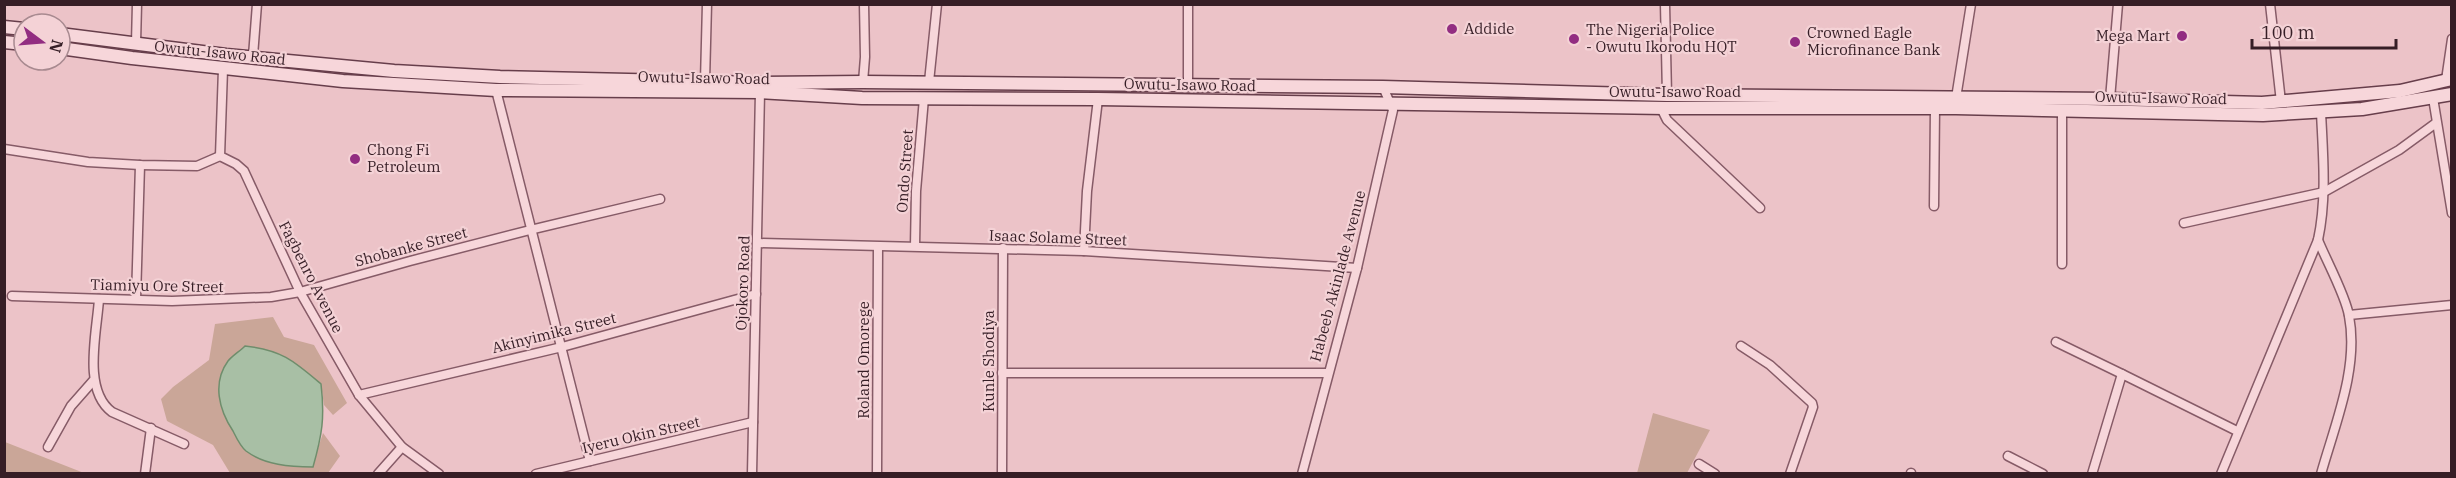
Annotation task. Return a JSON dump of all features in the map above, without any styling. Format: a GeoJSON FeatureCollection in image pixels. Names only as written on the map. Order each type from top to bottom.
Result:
{"type":"FeatureCollection","features":[{"type":"Feature","properties":{"kind":"street"},"geometry":{"type":"LineString","coordinates":[[136,43],[137,4]]}},
{"type":"Feature","properties":{"kind":"street"},"geometry":{"type":"LineString","coordinates":[[253,56],[257,4]]}},
{"type":"Feature","properties":{"kind":"street"},"geometry":{"type":"LineString","coordinates":[[705,81],[707,4]]}},
{"type":"Feature","properties":{"kind":"street"},"geometry":{"type":"LineString","coordinates":[[863,81],[864,4]]}},
{"type":"Feature","properties":{"kind":"street"},"geometry":{"type":"LineString","coordinates":[[929,82],[937,4]]}},
{"type":"Feature","properties":{"kind":"street"},"geometry":{"type":"LineString","coordinates":[[1188,4],[1188,84]]}},
{"type":"Feature","properties":{"kind":"street"},"geometry":{"type":"LineString","coordinates":[[1665,4],[1666,101],[1663,112],[1667,120],[1760,208]]}},
{"type":"Feature","properties":{"kind":"street"},"geometry":{"type":"LineString","coordinates":[[1956,98],[1971,4]]}},
{"type":"Feature","properties":{"kind":"street"},"geometry":{"type":"LineString","coordinates":[[2110,99],[2118,4]]}},
{"type":"Feature","properties":{"kind":"street"},"geometry":{"type":"LineString","coordinates":[[2270,4],[2281,102]]}},
{"type":"Feature","properties":{"kind":"street","name":"Owutu-Isawo Road"},"geometry":{"type":"LineString","coordinates":[[72,35],[226,55],[394,71],[500,77],[1383,87],[1666,101],[2263,115],[2362,109],[2451,94]]}},
{"type":"Feature","properties":{"kind":"street"},"geometry":{"type":"LineString","coordinates":[[2449,79],[2451,39]]}},
{"type":"Feature","properties":{"kind":"street","name":"Owutu-Isawo Road"},"geometry":{"type":"LineString","coordinates":[[72,50],[223,69],[343,81],[496,90],[760,92],[862,98],[1390,103],[1956,98],[2281,102],[2400,91],[2449,79]]}},
{"type":"Feature","properties":{"kind":"street"},"geometry":{"type":"LineString","coordinates":[[4,149],[88,162],[197,166],[220,156],[223,69]]}},
{"type":"Feature","properties":{"kind":"street","name":"Habeeb Akinlade Avenue"},"geometry":{"type":"LineString","coordinates":[[1302,474],[1327,373],[1357,268],[1393,110],[1383,87]]}},
{"type":"Feature","properties":{"kind":"street"},"geometry":{"type":"LineString","coordinates":[[496,90],[590,461]]}},
{"type":"Feature","properties":{"kind":"street","name":"Ojokoro Road"},"geometry":{"type":"LineString","coordinates":[[752,474],[760,92]]}},
{"type":"Feature","properties":{"kind":"street","name":"Ondo Street"},"geometry":{"type":"LineString","coordinates":[[915,246],[916,191],[924,98]]}},
{"type":"Feature","properties":{"kind":"street"},"geometry":{"type":"LineString","coordinates":[[2433,98],[2451,213]]}},
{"type":"Feature","properties":{"kind":"street"},"geometry":{"type":"LineString","coordinates":[[1084,251],[1087,191],[1098,99]]}},
{"type":"Feature","properties":{"kind":"street"},"geometry":{"type":"LineString","coordinates":[[1934,206],[1935,108]]}},
{"type":"Feature","properties":{"kind":"street"},"geometry":{"type":"LineString","coordinates":[[2061,111],[2062,264]]}},
{"type":"Feature","properties":{"kind":"street"},"geometry":{"type":"LineString","coordinates":[[2221,474],[2318,240],[2323,218],[2324,192],[2321,112]]}},
{"type":"Feature","properties":{"kind":"street"},"geometry":{"type":"LineString","coordinates":[[2184,223],[2324,192],[2399,150],[2436,123]]}},
{"type":"Feature","properties":{"kind":"street","name":"Fagbenro Avenue"},"geometry":{"type":"LineString","coordinates":[[220,156],[244,171],[300,292],[359,395],[402,447],[438,474]]}},
{"type":"Feature","properties":{"kind":"street"},"geometry":{"type":"LineString","coordinates":[[136,299],[140,165]]}},
{"type":"Feature","properties":{"kind":"street","name":"Shobanke Street"},"geometry":{"type":"LineString","coordinates":[[300,292],[530,230],[660,199]]}},
{"type":"Feature","properties":{"kind":"street"},"geometry":{"type":"LineString","coordinates":[[2318,240],[2349,315],[2351,339],[2347,374],[2321,474]]}},
{"type":"Feature","properties":{"kind":"street","name":"Isaac Solame Street"},"geometry":{"type":"LineString","coordinates":[[758,243],[1084,251],[1357,268]]}},
{"type":"Feature","properties":{"kind":"street","name":"Roland Omorege"},"geometry":{"type":"LineString","coordinates":[[877,474],[878,247]]}},
{"type":"Feature","properties":{"kind":"street","name":"Kunle Shodiya"},"geometry":{"type":"LineString","coordinates":[[1002,474],[1004,248]]}},
{"type":"Feature","properties":{"kind":"street","name":"Tiamiyu Ore Street"},"geometry":{"type":"LineString","coordinates":[[12,296],[242,300],[300,292]]}},
{"type":"Feature","properties":{"kind":"street","name":"Akinyimika Street"},"geometry":{"type":"LineString","coordinates":[[359,395],[562,346],[756,294]]}},
{"type":"Feature","properties":{"kind":"street"},"geometry":{"type":"LineString","coordinates":[[99,299],[93,381],[103,406],[184,444]]}},
{"type":"Feature","properties":{"kind":"street"},"geometry":{"type":"LineString","coordinates":[[2349,315],[2451,305]]}},
{"type":"Feature","properties":{"kind":"street"},"geometry":{"type":"LineString","coordinates":[[2056,342],[2237,431]]}},
{"type":"Feature","properties":{"kind":"street"},"geometry":{"type":"LineString","coordinates":[[1741,346],[1770,365],[1812,403],[1813,407],[1790,474]]}},
{"type":"Feature","properties":{"kind":"street"},"geometry":{"type":"LineString","coordinates":[[1002,373],[1327,373]]}},
{"type":"Feature","properties":{"kind":"street"},"geometry":{"type":"LineString","coordinates":[[2092,474],[2122,374]]}},
{"type":"Feature","properties":{"kind":"street"},"geometry":{"type":"LineString","coordinates":[[48,447],[71,406],[93,381]]}},
{"type":"Feature","properties":{"kind":"street","name":"Iyeru Okin Street"},"geometry":{"type":"LineString","coordinates":[[536,474],[753,422]]}},
{"type":"Feature","properties":{"kind":"street"},"geometry":{"type":"LineString","coordinates":[[145,474],[151,428]]}},
{"type":"Feature","properties":{"kind":"street"},"geometry":{"type":"LineString","coordinates":[[378,474],[402,447]]}},
{"type":"Feature","properties":{"kind":"street"},"geometry":{"type":"LineString","coordinates":[[2008,456],[2043,474]]}},
{"type":"Feature","properties":{"kind":"street"},"geometry":{"type":"LineString","coordinates":[[1699,464],[1715,474]]}},
{"type":"Feature","properties":{"kind":"shaded area"},"geometry":{"type":"Polygon","coordinates":[[[273,317],[284,337],[314,345],[347,403],[333,415],[324,405],[321,384],[312,467],[323,433],[340,456],[328,473],[230,473],[213,445],[167,421],[161,399],[209,360],[215,324],[273,317]]]}},
{"type":"Feature","properties":{"kind":"shaded area"},"geometry":{"type":"Polygon","coordinates":[[[245,346],[269,350],[287,358],[321,384],[322,426],[313,467],[287,466],[269,462],[253,456],[238,441],[224,414],[219,387],[223,369],[228,361],[245,346]]]}},
{"type":"Feature","properties":{"kind":"shaded area"},"geometry":{"type":"Polygon","coordinates":[[[1653,413],[1710,430],[1687,473],[1637,473],[1653,413]]]}},
{"type":"Feature","properties":{"kind":"shaded area"},"geometry":{"type":"Polygon","coordinates":[[[5,442],[84,473],[5,473],[5,442]]]}},
{"type":"Feature","properties":{"kind":"place","name":"Addide"},"geometry":{"type":"Point","coordinates":[1452,29]}},
{"type":"Feature","properties":{"kind":"place","name":"Mega Mart"},"geometry":{"type":"Point","coordinates":[2182,36]}},
{"type":"Feature","properties":{"kind":"place","name":"The Nigeria Police - Owutu Ikorodu HQT"},"geometry":{"type":"Point","coordinates":[1574,39]}},
{"type":"Feature","properties":{"kind":"place","name":"Crowned Eagle Microfinance Bank"},"geometry":{"type":"Point","coordinates":[1795,42]}},
{"type":"Feature","properties":{"kind":"place","name":"Chong Fi Petroleum"},"geometry":{"type":"Point","coordinates":[355,159]}}]}
